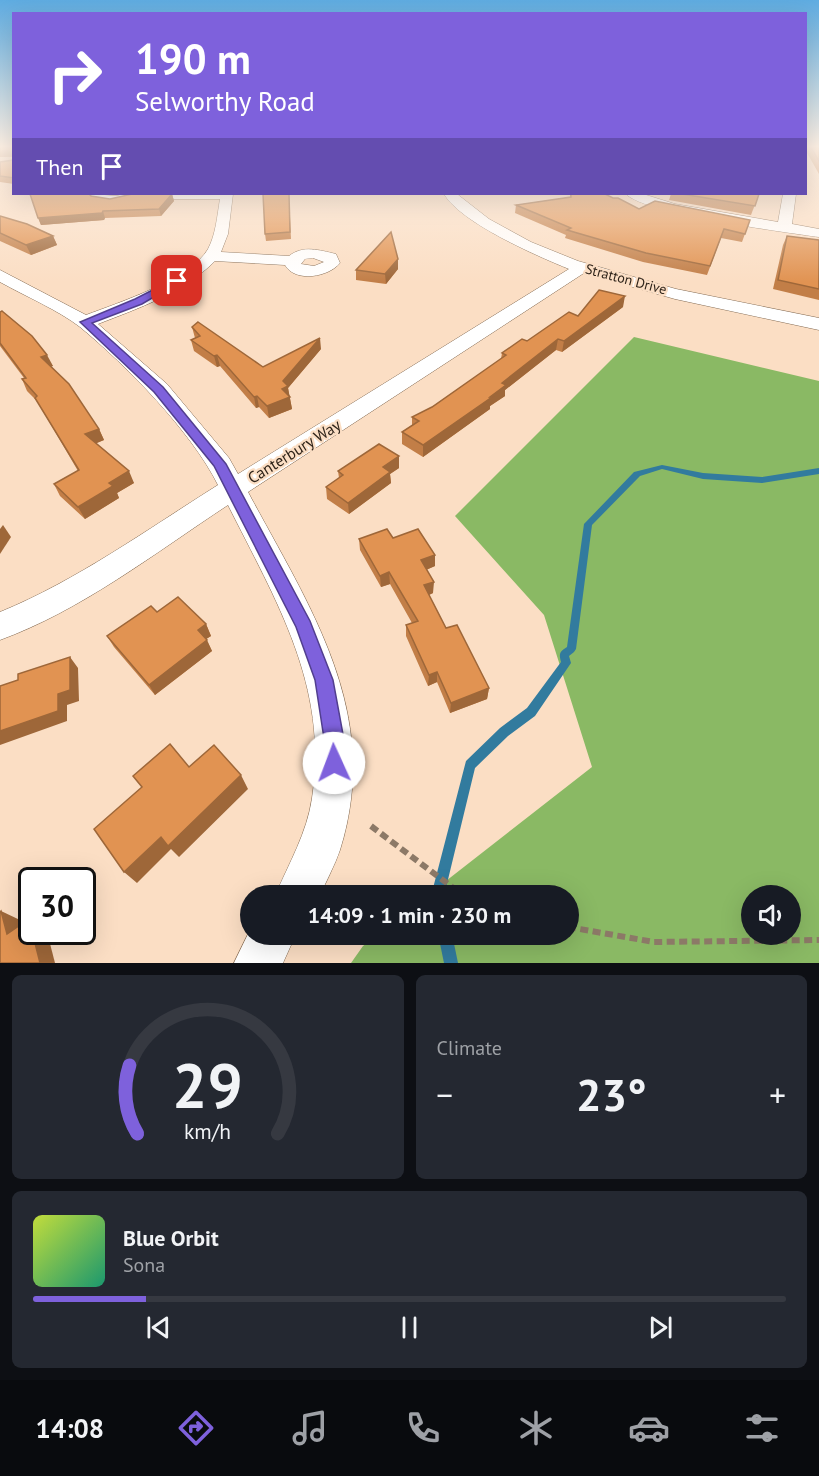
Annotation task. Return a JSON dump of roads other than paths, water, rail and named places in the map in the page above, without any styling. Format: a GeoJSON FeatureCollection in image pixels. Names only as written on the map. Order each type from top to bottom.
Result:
{"type":"FeatureCollection","features":[{"type":"Feature","properties":{"kind":"street"},"geometry":{"type":"LineString","coordinates":[[100,195],[99,198],[109,200],[129,195]]}},
{"type":"Feature","properties":{"kind":"street"},"geometry":{"type":"LineString","coordinates":[[85,322],[163,289],[211,256],[221,232],[227,195]]}},
{"type":"Feature","properties":{"kind":"street","name":"Stratton Drive"},"geometry":{"type":"LineString","coordinates":[[451,195],[471,213],[495,229],[528,246],[583,267],[666,290],[819,324]]}},
{"type":"Feature","properties":{"kind":"street"},"geometry":{"type":"LineString","coordinates":[[635,195],[673,207],[819,233]]}},
{"type":"Feature","properties":{"kind":"street"},"geometry":{"type":"LineString","coordinates":[[784,227],[790,195]]}},
{"type":"Feature","properties":{"kind":"street"},"geometry":{"type":"LineString","coordinates":[[211,256],[292,261]]}},
{"type":"Feature","properties":{"kind":"street","name":"Canterbury Way"},"geometry":{"type":"LineString","coordinates":[[0,626],[34,612],[88,581],[583,267]]}},
{"type":"Feature","properties":{"kind":"street"},"geometry":{"type":"LineString","coordinates":[[0,275],[85,322],[159,389],[219,464],[304,626],[324,680],[335,745],[332,799],[319,850],[302,885]]}},
{"type":"Feature","properties":{"kind":"street"},"geometry":{"type":"LineString","coordinates":[[257,963],[268,945]]}},
{"type":"Feature","properties":{"kind":"waterway"},"geometry":{"type":"LineString","coordinates":[[440,885],[470,765],[504,732],[531,712],[566,663],[564,654],[571,649],[588,524],[637,474],[662,467],[703,476],[762,480],[819,471]]}},
{"type":"Feature","properties":{"kind":"waterway"},"geometry":{"type":"LineString","coordinates":[[447,945],[451,963]]}}]}
